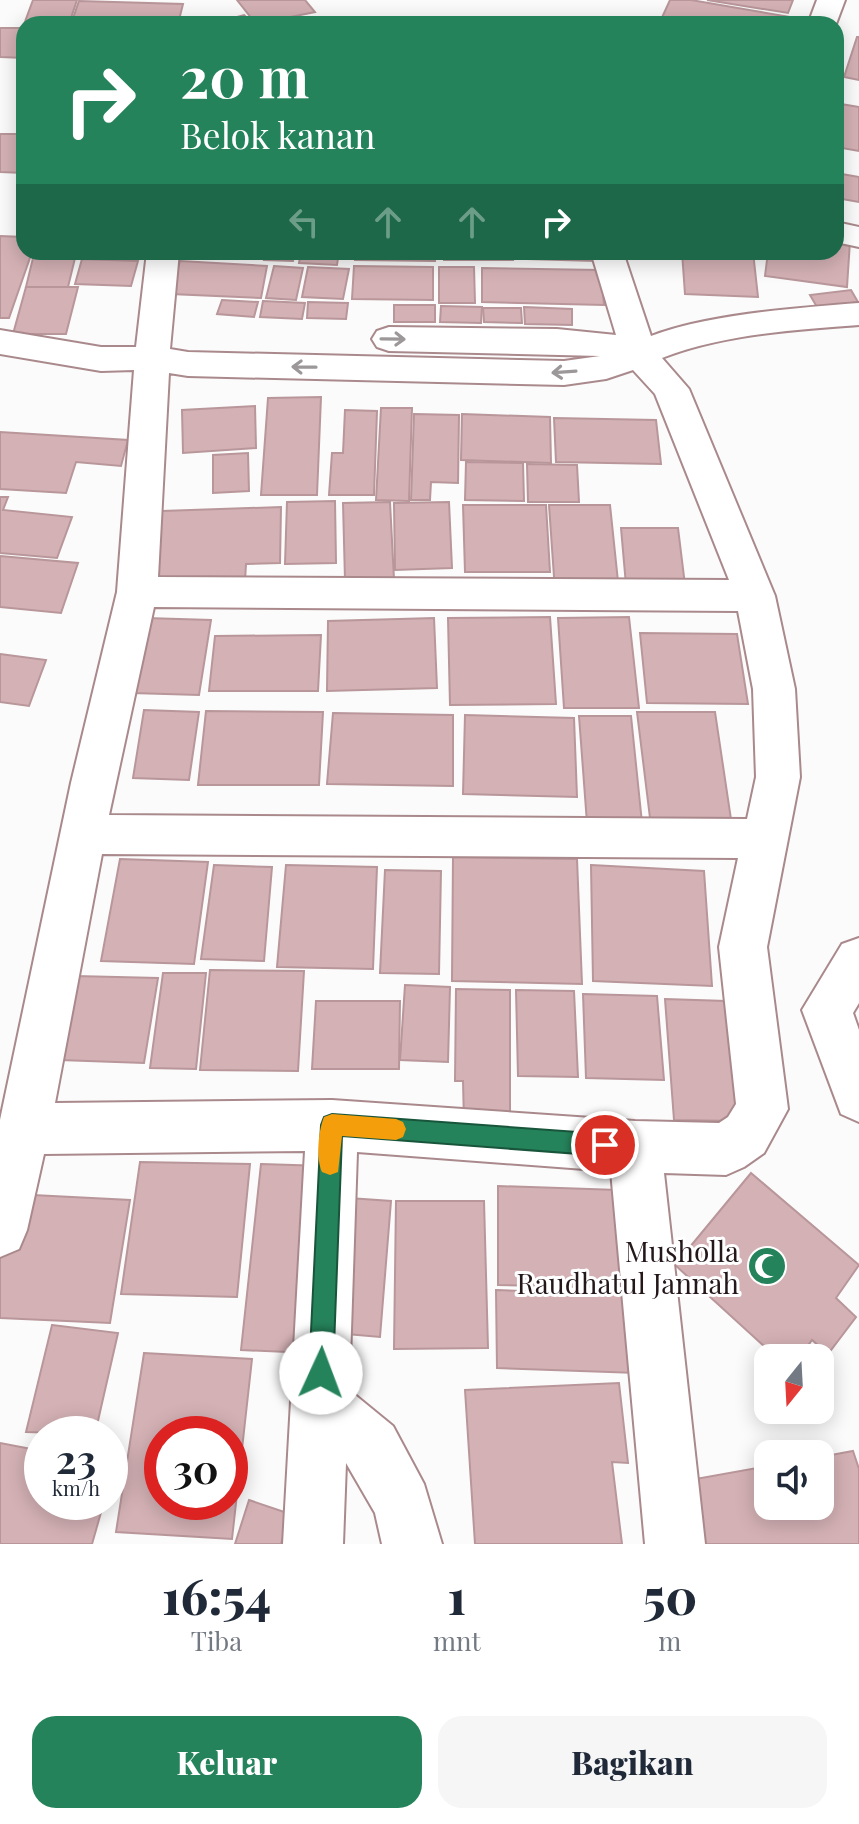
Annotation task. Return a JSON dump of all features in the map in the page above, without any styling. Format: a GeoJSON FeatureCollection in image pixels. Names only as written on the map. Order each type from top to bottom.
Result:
{"type":"FeatureCollection","features":[{"type":"Feature","properties":{"kind":"street"},"geometry":{"type":"LineString","coordinates":[[0,1230],[137,592],[152,358],[162,260]]}},
{"type":"Feature","properties":{"kind":"street"},"geometry":{"type":"LineString","coordinates":[[24,1129],[332,1125],[635,1147],[726,1149],[746,1135],[762,1109],[743,947],[778,777],[774,689],[755,596],[671,389],[640,356],[610,260]]}},
{"type":"Feature","properties":{"kind":"street"},"geometry":{"type":"LineString","coordinates":[[0,342],[101,359],[152,358],[188,364],[564,373],[606,367],[673,341],[785,320],[859,314]]}},
{"type":"Feature","properties":{"kind":"street"},"geometry":{"type":"LineString","coordinates":[[137,592],[755,596]]}},
{"type":"Feature","properties":{"kind":"street"},"geometry":{"type":"LineString","coordinates":[[83,834],[763,839]]}},
{"type":"Feature","properties":{"kind":"street"},"geometry":{"type":"LineString","coordinates":[[859,960],[827,1010],[859,1097]]}},
{"type":"Feature","properties":{"kind":"street"},"geometry":{"type":"LineString","coordinates":[[313,1544],[332,1125]]}},
{"type":"Feature","properties":{"kind":"street"},"geometry":{"type":"LineString","coordinates":[[635,1147],[675,1544]]}},
{"type":"Feature","properties":{"kind":"street"},"geometry":{"type":"LineString","coordinates":[[320,1404],[372,1447],[403,1505],[412,1544]]}},
{"type":"Feature","properties":{"kind":"building"},"geometry":{"type":"Polygon","coordinates":[[[33,0],[77,0],[72,16],[27,16],[33,0]]]}},
{"type":"Feature","properties":{"kind":"building"},"geometry":{"type":"Polygon","coordinates":[[[237,0],[305,0],[315,12],[295,16],[250,16],[237,0]]]}},
{"type":"Feature","properties":{"kind":"building"},"geometry":{"type":"Polygon","coordinates":[[[670,0],[691,0],[784,16],[663,16],[670,0]]]}},
{"type":"Feature","properties":{"kind":"building"},"geometry":{"type":"Polygon","coordinates":[[[707,0],[793,0],[788,13],[707,0]]]}},
{"type":"Feature","properties":{"kind":"building"},"geometry":{"type":"Polygon","coordinates":[[[79,1],[183,4],[180,16],[74,16],[79,1]]]}},
{"type":"Feature","properties":{"kind":"building"},"geometry":{"type":"Polygon","coordinates":[[[0,28],[16,28],[16,58],[0,57],[0,28]]]}},
{"type":"Feature","properties":{"kind":"building"},"geometry":{"type":"Polygon","coordinates":[[[859,37],[859,80],[844,77],[859,37]]]}},
{"type":"Feature","properties":{"kind":"building"},"geometry":{"type":"Polygon","coordinates":[[[844,104],[859,107],[859,151],[844,148],[844,104]]]}},
{"type":"Feature","properties":{"kind":"building"},"geometry":{"type":"Polygon","coordinates":[[[0,134],[16,134],[16,173],[0,172],[0,134]]]}},
{"type":"Feature","properties":{"kind":"building"},"geometry":{"type":"Polygon","coordinates":[[[844,174],[859,177],[859,202],[844,199],[844,174]]]}},
{"type":"Feature","properties":{"kind":"building"},"geometry":{"type":"Polygon","coordinates":[[[0,236],[16,237],[16,260],[29,260],[9,318],[0,318],[0,236]]]}},
{"type":"Feature","properties":{"kind":"building"},"geometry":{"type":"Polygon","coordinates":[[[844,241],[850,241],[847,287],[765,276],[767,260],[844,260],[844,241]]]}},
{"type":"Feature","properties":{"kind":"building"},"geometry":{"type":"Polygon","coordinates":[[[33,260],[75,260],[68,287],[26,287],[33,260]]]}},
{"type":"Feature","properties":{"kind":"building"},"geometry":{"type":"Polygon","coordinates":[[[82,260],[138,261],[131,286],[75,284],[82,260]]]}},
{"type":"Feature","properties":{"kind":"building"},"geometry":{"type":"Polygon","coordinates":[[[300,260],[338,260],[337,265],[299,263],[300,260]]]}},
{"type":"Feature","properties":{"kind":"building"},"geometry":{"type":"Polygon","coordinates":[[[683,260],[754,260],[758,297],[685,294],[683,260]]]}},
{"type":"Feature","properties":{"kind":"building"},"geometry":{"type":"Polygon","coordinates":[[[180,261],[267,266],[261,298],[171,294],[180,261]]]}},
{"type":"Feature","properties":{"kind":"building"},"geometry":{"type":"Polygon","coordinates":[[[274,266],[303,268],[296,300],[266,298],[274,266]]]}},
{"type":"Feature","properties":{"kind":"building"},"geometry":{"type":"Polygon","coordinates":[[[354,266],[433,267],[433,300],[352,299],[354,266]]]}},
{"type":"Feature","properties":{"kind":"building"},"geometry":{"type":"Polygon","coordinates":[[[308,267],[349,269],[343,299],[302,297],[308,267]]]}},
{"type":"Feature","properties":{"kind":"building"},"geometry":{"type":"Polygon","coordinates":[[[439,267],[474,267],[475,303],[439,303],[439,267]]]}},
{"type":"Feature","properties":{"kind":"building"},"geometry":{"type":"Polygon","coordinates":[[[482,268],[601,270],[604,305],[482,302],[482,268]]]}},
{"type":"Feature","properties":{"kind":"building"},"geometry":{"type":"Polygon","coordinates":[[[26,287],[78,287],[66,334],[13,334],[26,287]]]}},
{"type":"Feature","properties":{"kind":"building"},"geometry":{"type":"Polygon","coordinates":[[[851,290],[858,302],[817,307],[810,295],[851,290]]]}},
{"type":"Feature","properties":{"kind":"building"},"geometry":{"type":"Polygon","coordinates":[[[222,300],[258,302],[254,317],[217,314],[222,300]]]}},
{"type":"Feature","properties":{"kind":"building"},"geometry":{"type":"Polygon","coordinates":[[[263,301],[305,303],[302,319],[260,317],[263,301]]]}},
{"type":"Feature","properties":{"kind":"building"},"geometry":{"type":"Polygon","coordinates":[[[308,302],[348,303],[346,319],[307,318],[308,302]]]}},
{"type":"Feature","properties":{"kind":"building"},"geometry":{"type":"Polygon","coordinates":[[[394,305],[435,305],[435,322],[394,322],[394,305]]]}},
{"type":"Feature","properties":{"kind":"building"},"geometry":{"type":"Polygon","coordinates":[[[441,306],[482,307],[481,323],[440,322],[441,306]]]}},
{"type":"Feature","properties":{"kind":"building"},"geometry":{"type":"Polygon","coordinates":[[[524,307],[572,309],[572,325],[525,324],[524,307]]]}},
{"type":"Feature","properties":{"kind":"building"},"geometry":{"type":"Polygon","coordinates":[[[483,308],[521,308],[522,323],[484,322],[483,308]]]}},
{"type":"Feature","properties":{"kind":"building"},"geometry":{"type":"Polygon","coordinates":[[[321,397],[317,495],[261,495],[268,398],[321,397]]]}},
{"type":"Feature","properties":{"kind":"building"},"geometry":{"type":"Polygon","coordinates":[[[255,406],[256,448],[183,453],[182,410],[255,406]]]}},
{"type":"Feature","properties":{"kind":"building"},"geometry":{"type":"Polygon","coordinates":[[[381,408],[412,408],[409,501],[376,500],[381,408]]]}},
{"type":"Feature","properties":{"kind":"building"},"geometry":{"type":"Polygon","coordinates":[[[345,410],[377,411],[374,495],[329,495],[332,453],[343,453],[345,410]]]}},
{"type":"Feature","properties":{"kind":"building"},"geometry":{"type":"Polygon","coordinates":[[[414,414],[459,415],[458,483],[431,482],[430,500],[411,500],[414,414]]]}},
{"type":"Feature","properties":{"kind":"building"},"geometry":{"type":"Polygon","coordinates":[[[462,414],[550,417],[551,463],[461,460],[462,414]]]}},
{"type":"Feature","properties":{"kind":"building"},"geometry":{"type":"Polygon","coordinates":[[[554,418],[656,420],[661,464],[556,462],[554,418]]]}},
{"type":"Feature","properties":{"kind":"building"},"geometry":{"type":"Polygon","coordinates":[[[0,432],[128,440],[121,466],[76,462],[66,493],[0,489],[0,432]]]}},
{"type":"Feature","properties":{"kind":"building"},"geometry":{"type":"Polygon","coordinates":[[[248,453],[249,491],[213,493],[213,455],[248,453]]]}},
{"type":"Feature","properties":{"kind":"building"},"geometry":{"type":"Polygon","coordinates":[[[466,462],[523,463],[524,501],[465,500],[466,462]]]}},
{"type":"Feature","properties":{"kind":"building"},"geometry":{"type":"Polygon","coordinates":[[[527,464],[577,465],[579,502],[528,502],[527,464]]]}},
{"type":"Feature","properties":{"kind":"building"},"geometry":{"type":"Polygon","coordinates":[[[0,497],[8,497],[3,510],[72,517],[57,558],[0,553],[0,497]]]}},
{"type":"Feature","properties":{"kind":"building"},"geometry":{"type":"Polygon","coordinates":[[[335,501],[336,563],[285,564],[287,502],[335,501]]]}},
{"type":"Feature","properties":{"kind":"building"},"geometry":{"type":"Polygon","coordinates":[[[390,502],[394,579],[345,580],[343,503],[390,502]]]}},
{"type":"Feature","properties":{"kind":"building"},"geometry":{"type":"Polygon","coordinates":[[[449,502],[452,568],[395,570],[394,503],[449,502]]]}},
{"type":"Feature","properties":{"kind":"building"},"geometry":{"type":"Polygon","coordinates":[[[463,505],[546,505],[550,572],[465,572],[463,505]]]}},
{"type":"Feature","properties":{"kind":"building"},"geometry":{"type":"Polygon","coordinates":[[[549,505],[610,505],[619,591],[555,591],[549,505]]]}},
{"type":"Feature","properties":{"kind":"building"},"geometry":{"type":"Polygon","coordinates":[[[281,507],[280,563],[246,564],[245,581],[156,584],[162,511],[281,507]]]}},
{"type":"Feature","properties":{"kind":"building"},"geometry":{"type":"Polygon","coordinates":[[[621,528],[678,528],[685,585],[626,585],[621,528]]]}},
{"type":"Feature","properties":{"kind":"building"},"geometry":{"type":"Polygon","coordinates":[[[0,556],[78,563],[61,613],[0,607],[0,556]]]}},
{"type":"Feature","properties":{"kind":"building"},"geometry":{"type":"Polygon","coordinates":[[[550,617],[556,704],[450,705],[448,618],[550,617]]]}},
{"type":"Feature","properties":{"kind":"building"},"geometry":{"type":"Polygon","coordinates":[[[629,617],[639,708],[564,708],[558,618],[629,617]]]}},
{"type":"Feature","properties":{"kind":"building"},"geometry":{"type":"Polygon","coordinates":[[[146,618],[211,620],[199,695],[132,693],[146,618]]]}},
{"type":"Feature","properties":{"kind":"building"},"geometry":{"type":"Polygon","coordinates":[[[434,618],[437,688],[327,691],[328,621],[434,618]]]}},
{"type":"Feature","properties":{"kind":"building"},"geometry":{"type":"Polygon","coordinates":[[[640,633],[737,634],[748,704],[647,703],[640,633]]]}},
{"type":"Feature","properties":{"kind":"building"},"geometry":{"type":"Polygon","coordinates":[[[321,635],[318,691],[209,691],[215,636],[321,635]]]}},
{"type":"Feature","properties":{"kind":"building"},"geometry":{"type":"Polygon","coordinates":[[[0,654],[46,660],[29,706],[0,702],[0,654]]]}},
{"type":"Feature","properties":{"kind":"building"},"geometry":{"type":"Polygon","coordinates":[[[144,710],[199,712],[189,780],[133,778],[144,710]]]}},
{"type":"Feature","properties":{"kind":"building"},"geometry":{"type":"Polygon","coordinates":[[[206,711],[323,712],[319,785],[198,785],[206,711]]]}},
{"type":"Feature","properties":{"kind":"building"},"geometry":{"type":"Polygon","coordinates":[[[637,712],[715,712],[732,826],[651,826],[637,712]]]}},
{"type":"Feature","properties":{"kind":"building"},"geometry":{"type":"Polygon","coordinates":[[[333,713],[453,715],[453,786],[327,784],[333,713]]]}},
{"type":"Feature","properties":{"kind":"building"},"geometry":{"type":"Polygon","coordinates":[[[465,715],[574,718],[577,797],[463,794],[465,715]]]}},
{"type":"Feature","properties":{"kind":"building"},"geometry":{"type":"Polygon","coordinates":[[[579,716],[631,716],[642,823],[587,823],[579,716]]]}},
{"type":"Feature","properties":{"kind":"building"},"geometry":{"type":"Polygon","coordinates":[[[453,857],[577,859],[582,984],[452,981],[453,857]]]}},
{"type":"Feature","properties":{"kind":"building"},"geometry":{"type":"Polygon","coordinates":[[[120,859],[208,862],[194,964],[101,961],[120,859]]]}},
{"type":"Feature","properties":{"kind":"building"},"geometry":{"type":"Polygon","coordinates":[[[214,865],[272,867],[264,961],[201,959],[214,865]]]}},
{"type":"Feature","properties":{"kind":"building"},"geometry":{"type":"Polygon","coordinates":[[[286,865],[377,867],[373,969],[277,967],[286,865]]]}},
{"type":"Feature","properties":{"kind":"building"},"geometry":{"type":"Polygon","coordinates":[[[591,865],[704,871],[712,986],[593,981],[591,865]]]}},
{"type":"Feature","properties":{"kind":"building"},"geometry":{"type":"Polygon","coordinates":[[[385,870],[441,871],[439,974],[380,973],[385,870]]]}},
{"type":"Feature","properties":{"kind":"building"},"geometry":{"type":"Polygon","coordinates":[[[210,970],[304,971],[298,1071],[200,1070],[210,970]]]}},
{"type":"Feature","properties":{"kind":"building"},"geometry":{"type":"Polygon","coordinates":[[[163,973],[206,973],[196,1069],[150,1068],[163,973]]]}},
{"type":"Feature","properties":{"kind":"building"},"geometry":{"type":"Polygon","coordinates":[[[75,976],[158,978],[144,1063],[60,1060],[75,976]]]}},
{"type":"Feature","properties":{"kind":"building"},"geometry":{"type":"Polygon","coordinates":[[[405,985],[450,987],[448,1062],[400,1060],[405,985]]]}},
{"type":"Feature","properties":{"kind":"building"},"geometry":{"type":"Polygon","coordinates":[[[456,989],[510,990],[510,1124],[464,1123],[463,1081],[455,1081],[456,989]]]}},
{"type":"Feature","properties":{"kind":"building"},"geometry":{"type":"Polygon","coordinates":[[[516,990],[574,991],[578,1077],[518,1076],[516,990]]]}},
{"type":"Feature","properties":{"kind":"building"},"geometry":{"type":"Polygon","coordinates":[[[583,994],[657,996],[664,1080],[586,1078],[583,994]]]}},
{"type":"Feature","properties":{"kind":"building"},"geometry":{"type":"Polygon","coordinates":[[[665,999],[726,1001],[737,1121],[674,1120],[665,999]]]}},
{"type":"Feature","properties":{"kind":"building"},"geometry":{"type":"Polygon","coordinates":[[[316,1001],[400,1001],[399,1069],[312,1069],[316,1001]]]}},
{"type":"Feature","properties":{"kind":"building"},"geometry":{"type":"Polygon","coordinates":[[[140,1162],[250,1164],[237,1297],[121,1294],[140,1162]]]}},
{"type":"Feature","properties":{"kind":"building"},"geometry":{"type":"Polygon","coordinates":[[[261,1164],[324,1166],[309,1353],[241,1350],[261,1164]]]}},
{"type":"Feature","properties":{"kind":"building","name":"Musholla Raudhatul Jannah"},"geometry":{"type":"Polygon","coordinates":[[[751,1173],[859,1265],[836,1298],[856,1317],[834,1346],[817,1344],[812,1340],[809,1344],[762,1344],[675,1265],[751,1173]]]}},
{"type":"Feature","properties":{"kind":"building"},"geometry":{"type":"Polygon","coordinates":[[[498,1186],[618,1190],[623,1288],[498,1285],[498,1186]]]}},
{"type":"Feature","properties":{"kind":"building"},"geometry":{"type":"Polygon","coordinates":[[[13,1194],[130,1200],[110,1323],[0,1318],[0,1257],[13,1194]]]}},
{"type":"Feature","properties":{"kind":"building"},"geometry":{"type":"Polygon","coordinates":[[[349,1198],[391,1201],[380,1337],[335,1333],[349,1198]]]}},
{"type":"Feature","properties":{"kind":"building"},"geometry":{"type":"Polygon","coordinates":[[[396,1201],[484,1201],[488,1348],[394,1349],[396,1201]]]}},
{"type":"Feature","properties":{"kind":"building"},"geometry":{"type":"Polygon","coordinates":[[[496,1290],[633,1295],[637,1373],[497,1368],[496,1290]]]}},
{"type":"Feature","properties":{"kind":"building"},"geometry":{"type":"Polygon","coordinates":[[[52,1325],[118,1333],[99,1416],[30,1416],[52,1325]]]}},
{"type":"Feature","properties":{"kind":"building"},"geometry":{"type":"Polygon","coordinates":[[[144,1353],[252,1359],[246,1416],[144,1416],[144,1520],[234,1520],[232,1539],[116,1532],[118,1520],[128,1520],[128,1455],[144,1353]]]}},
{"type":"Feature","properties":{"kind":"building"},"geometry":{"type":"Polygon","coordinates":[[[619,1383],[628,1463],[612,1462],[622,1544],[475,1544],[465,1390],[619,1383]]]}},
{"type":"Feature","properties":{"kind":"building"},"geometry":{"type":"Polygon","coordinates":[[[0,1443],[24,1448],[24,1520],[99,1520],[92,1544],[0,1544],[0,1443]]]}},
{"type":"Feature","properties":{"kind":"building"},"geometry":{"type":"Polygon","coordinates":[[[853,1451],[859,1469],[859,1544],[705,1544],[690,1480],[754,1469],[754,1520],[834,1520],[834,1454],[853,1451]]]}},
{"type":"Feature","properties":{"kind":"building"},"geometry":{"type":"Polygon","coordinates":[[[249,1500],[290,1514],[281,1544],[235,1544],[243,1520],[248,1520],[249,1500]]]}},
{"type":"Feature","properties":{"kind":"slow traffic"},"geometry":{"type":"LineString","coordinates":[[330,1165],[332,1125],[396,1129]]}},
{"type":"Feature","properties":{"kind":"place","name":"Musholla Raudhatul Jannah"},"geometry":{"type":"Point","coordinates":[767,1266]}},
{"type":"Feature","properties":{"kind":"route"},"geometry":{"type":"LineString","coordinates":[[321,1373],[332,1125],[605,1145]]}}]}
